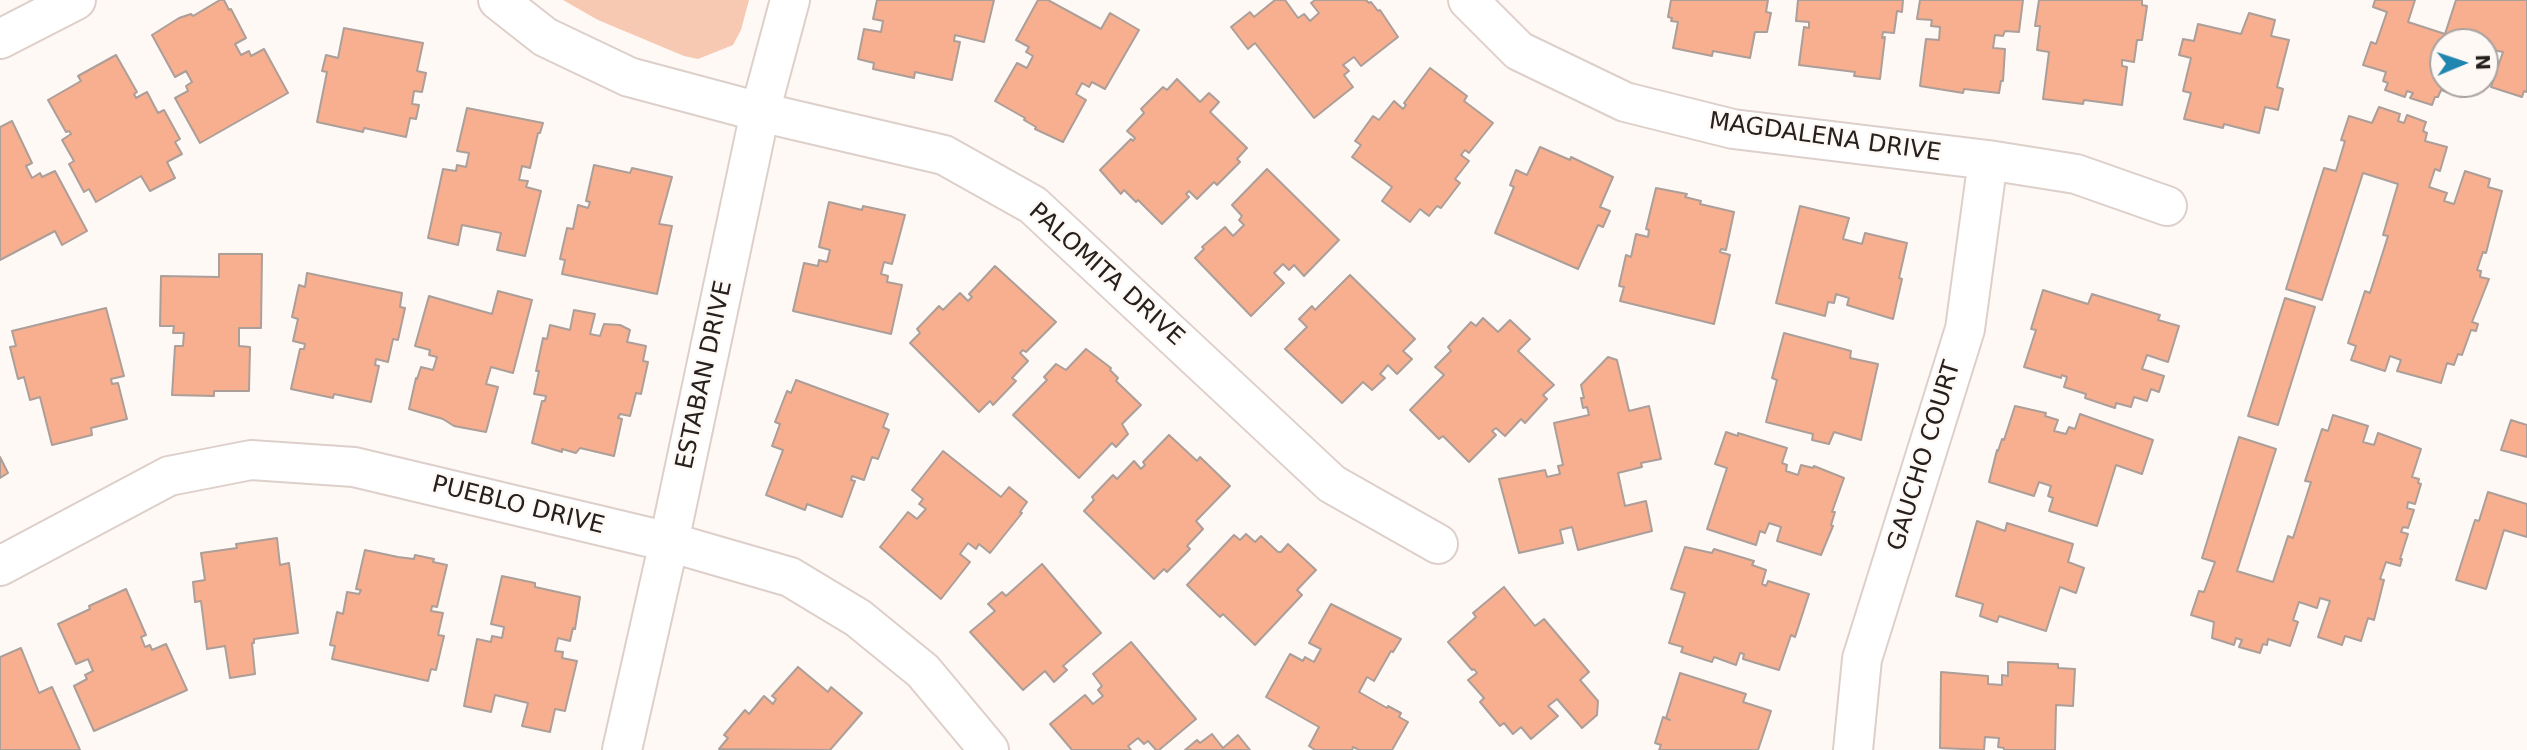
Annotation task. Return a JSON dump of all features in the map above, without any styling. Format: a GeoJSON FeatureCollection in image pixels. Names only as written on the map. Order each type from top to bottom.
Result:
{"type":"FeatureCollection","features":[{"type":"Feature","properties":{"kind":"street"},"geometry":{"type":"LineString","coordinates":[[0,40],[76,0]]}},
{"type":"Feature","properties":{"kind":"street","name":"PALOMITA DRIVE"},"geometry":{"type":"LineString","coordinates":[[498,0],[545,37],[629,77],[760,112],[944,155],[1033,205],[1332,484],[1438,544]]}},
{"type":"Feature","properties":{"kind":"street","name":"ESTABAN DRIVE"},"geometry":{"type":"LineString","coordinates":[[622,750],[760,112],[790,0]]}},
{"type":"Feature","properties":{"kind":"street","name":"MAGDALENA DRIVE"},"geometry":{"type":"LineString","coordinates":[[1468,0],[1519,51],[1625,102],[1734,129],[1988,160],[2076,174],[2167,206]]}},
{"type":"Feature","properties":{"kind":"street","name":"GAUCHO COURT"},"geometry":{"type":"LineString","coordinates":[[1853,750],[1861,659],[1965,329],[1988,160]]}},
{"type":"Feature","properties":{"kind":"street","name":"PUEBLO DRIVE"},"geometry":{"type":"LineString","coordinates":[[0,566],[169,476],[251,460],[354,467],[669,542],[790,577],[858,618],[923,671],[989,750]]}},
{"type":"Feature","properties":{"kind":"shaded area"},"geometry":{"type":"Polygon","coordinates":[[[563,0],[749,0],[741,30],[733,45],[698,59],[684,56],[598,20],[563,0]]]}},
{"type":"Feature","properties":{"kind":"building"},"geometry":{"type":"Polygon","coordinates":[[[224,0],[229,10],[231,9],[246,38],[235,44],[241,55],[249,51],[251,56],[264,49],[288,93],[200,143],[175,98],[188,91],[186,86],[192,82],[186,71],[175,77],[152,35],[179,18],[191,14],[193,16],[224,0]]]}},
{"type":"Feature","properties":{"kind":"building"},"geometry":{"type":"Polygon","coordinates":[[[877,0],[994,0],[984,42],[955,35],[954,41],[960,42],[952,80],[915,72],[914,78],[873,69],[874,63],[858,59],[864,29],[881,32],[883,21],[873,19],[877,0]]]}},
{"type":"Feature","properties":{"kind":"building"},"geometry":{"type":"Polygon","coordinates":[[[1038,0],[1048,0],[1101,29],[1110,13],[1139,30],[1105,89],[1092,82],[1089,87],[1082,83],[1076,94],[1086,100],[1063,142],[1035,129],[1025,118],[995,101],[1017,63],[1027,68],[1033,56],[1026,52],[1029,47],[1016,40],[1038,0]]]}},
{"type":"Feature","properties":{"kind":"building"},"geometry":{"type":"Polygon","coordinates":[[[1275,0],[1285,0],[1298,18],[1304,14],[1310,21],[1319,13],[1311,3],[1315,0],[1366,0],[1380,10],[1398,37],[1361,66],[1354,57],[1343,65],[1349,71],[1344,75],[1353,87],[1314,118],[1255,43],[1248,49],[1231,27],[1250,12],[1254,17],[1275,0]]]}},
{"type":"Feature","properties":{"kind":"building"},"geometry":{"type":"Polygon","coordinates":[[[1671,0],[1768,0],[1766,12],[1771,13],[1767,32],[1755,32],[1750,58],[1713,51],[1712,56],[1673,48],[1678,22],[1671,21],[1672,18],[1668,17],[1671,0]]]}},
{"type":"Feature","properties":{"kind":"building"},"geometry":{"type":"Polygon","coordinates":[[[1798,0],[1903,0],[1902,12],[1897,11],[1894,33],[1883,32],[1882,38],[1885,37],[1880,79],[1854,76],[1855,72],[1799,65],[1804,27],[1809,28],[1809,22],[1796,21],[1798,0]]]}},
{"type":"Feature","properties":{"kind":"building"},"geometry":{"type":"Polygon","coordinates":[[[1920,0],[2023,0],[2019,32],[2005,31],[2003,36],[1995,35],[1993,48],[2005,49],[2003,81],[1999,93],[1964,89],[1963,93],[1920,86],[1926,39],[1939,40],[1940,27],[1931,26],[1932,20],[1917,19],[1920,0]]]}},
{"type":"Feature","properties":{"kind":"building"},"geometry":{"type":"Polygon","coordinates":[[[2039,0],[2142,0],[2142,5],[2147,6],[2142,40],[2137,40],[2134,62],[2122,60],[2122,66],[2127,67],[2122,105],[2084,100],[2083,104],[2043,99],[2049,52],[2037,50],[2040,26],[2035,26],[2039,0]]]}},
{"type":"Feature","properties":{"kind":"building"},"geometry":{"type":"Polygon","coordinates":[[[2375,0],[2415,0],[2408,22],[2429,29],[2429,98],[2435,98],[2432,105],[2410,98],[2413,93],[2407,91],[2405,97],[2385,90],[2388,83],[2383,81],[2386,72],[2363,65],[2371,42],[2376,44],[2387,12],[2373,7],[2375,0]]]}},
{"type":"Feature","properties":{"kind":"building"},"geometry":{"type":"Polygon","coordinates":[[[2456,0],[2527,0],[2527,92],[2524,91],[2522,97],[2499,90],[2499,64],[2503,52],[2499,51],[2499,28],[2447,28],[2456,0]]]}},
{"type":"Feature","properties":{"kind":"building"},"geometry":{"type":"Polygon","coordinates":[[[2249,13],[2275,20],[2271,36],[2289,40],[2277,87],[2283,89],[2278,110],[2265,107],[2259,133],[2224,124],[2223,128],[2184,119],[2191,93],[2183,91],[2191,58],[2179,55],[2183,39],[2194,41],[2198,24],[2241,34],[2249,13]]]}},
{"type":"Feature","properties":{"kind":"building"},"geometry":{"type":"Polygon","coordinates":[[[344,28],[423,43],[417,71],[426,73],[422,92],[414,91],[412,104],[419,105],[416,119],[410,118],[406,137],[364,128],[363,132],[317,122],[327,72],[322,71],[326,55],[338,58],[344,28]]]}},
{"type":"Feature","properties":{"kind":"building"},"geometry":{"type":"Polygon","coordinates":[[[116,55],[137,92],[134,94],[136,98],[147,92],[158,113],[164,110],[180,139],[175,142],[182,154],[167,162],[175,178],[150,191],[141,176],[96,202],[89,189],[84,192],[69,164],[74,161],[62,140],[71,134],[66,132],[48,100],[81,81],[78,76],[116,55]]]}},
{"type":"Feature","properties":{"kind":"building"},"geometry":{"type":"Polygon","coordinates":[[[1430,68],[1467,96],[1464,101],[1493,123],[1469,153],[1465,150],[1461,155],[1469,161],[1455,179],[1460,183],[1441,208],[1437,206],[1429,216],[1420,209],[1410,222],[1382,201],[1392,187],[1352,157],[1361,145],[1355,141],[1373,116],[1379,120],[1394,101],[1403,109],[1406,105],[1404,103],[1430,68]]]}},
{"type":"Feature","properties":{"kind":"building"},"geometry":{"type":"Polygon","coordinates":[[[1177,79],[1200,102],[1209,93],[1219,102],[1210,112],[1247,148],[1237,159],[1240,162],[1217,185],[1214,182],[1197,199],[1189,191],[1186,194],[1189,197],[1162,224],[1138,200],[1136,202],[1124,190],[1121,194],[1100,170],[1131,139],[1133,141],[1135,138],[1127,131],[1144,113],[1141,109],[1163,87],[1167,90],[1177,79]]]}},
{"type":"Feature","properties":{"kind":"building"},"geometry":{"type":"Polygon","coordinates":[[[2379,107],[2400,114],[2398,121],[2404,123],[2407,115],[2426,122],[2423,131],[2427,133],[2425,141],[2447,147],[2440,171],[2435,169],[2429,187],[2447,193],[2444,201],[2454,204],[2465,171],[2490,179],[2488,187],[2502,191],[2486,253],[2483,252],[2477,270],[2481,271],[2480,277],[2489,279],[2472,322],[2478,324],[2476,331],[2471,330],[2462,355],[2458,354],[2454,365],[2447,363],[2441,383],[2397,371],[2401,360],[2390,356],[2385,371],[2351,360],[2356,346],[2348,343],[2365,291],[2370,293],[2388,236],[2383,235],[2398,184],[2363,173],[2322,300],[2286,289],[2324,168],[2336,171],[2345,141],[2341,140],[2349,116],[2372,123],[2379,107]]]}},
{"type":"Feature","properties":{"kind":"building"},"geometry":{"type":"Polygon","coordinates":[[[467,108],[543,123],[530,168],[522,166],[519,180],[528,181],[526,187],[541,191],[525,256],[497,250],[501,233],[462,225],[458,245],[428,238],[443,169],[456,171],[457,165],[466,167],[469,153],[457,151],[467,108]]]}},
{"type":"Feature","properties":{"kind":"building"},"geometry":{"type":"Polygon","coordinates":[[[12,121],[32,163],[26,166],[32,178],[40,173],[42,177],[55,171],[87,231],[62,245],[55,231],[0,260],[0,127],[12,121]]]}},
{"type":"Feature","properties":{"kind":"building"},"geometry":{"type":"Polygon","coordinates":[[[1540,147],[1570,160],[1571,157],[1613,177],[1600,207],[1610,211],[1603,227],[1598,225],[1578,269],[1495,233],[1514,187],[1510,185],[1516,170],[1527,175],[1540,147]]]}},
{"type":"Feature","properties":{"kind":"building"},"geometry":{"type":"Polygon","coordinates":[[[594,165],[630,173],[632,168],[672,177],[659,224],[672,226],[657,294],[562,274],[565,260],[560,259],[567,228],[573,229],[578,205],[588,208],[590,202],[586,201],[594,165]]]}},
{"type":"Feature","properties":{"kind":"building"},"geometry":{"type":"Polygon","coordinates":[[[1267,169],[1339,240],[1304,276],[1294,265],[1289,270],[1283,264],[1274,273],[1284,283],[1251,316],[1195,258],[1204,249],[1202,247],[1225,227],[1233,236],[1244,225],[1239,220],[1242,216],[1232,205],[1267,169]]]}},
{"type":"Feature","properties":{"kind":"building"},"geometry":{"type":"Polygon","coordinates":[[[1656,188],[1687,194],[1685,197],[1701,201],[1700,204],[1734,212],[1726,250],[1721,249],[1720,252],[1730,255],[1714,324],[1620,301],[1624,287],[1619,286],[1626,255],[1631,257],[1636,234],[1648,237],[1649,230],[1646,229],[1656,188]]]}},
{"type":"Feature","properties":{"kind":"building"},"geometry":{"type":"Polygon","coordinates":[[[829,202],[862,210],[863,206],[905,215],[892,264],[884,262],[881,274],[888,276],[887,282],[902,285],[891,334],[793,311],[804,263],[818,266],[819,260],[827,262],[830,250],[819,247],[829,202]]]}},
{"type":"Feature","properties":{"kind":"building"},"geometry":{"type":"Polygon","coordinates":[[[1800,206],[1849,218],[1843,239],[1862,244],[1865,233],[1907,243],[1893,319],[1847,305],[1849,298],[1836,294],[1834,303],[1828,302],[1825,316],[1776,303],[1800,206]]]}},
{"type":"Feature","properties":{"kind":"building"},"geometry":{"type":"Polygon","coordinates":[[[219,254],[262,254],[261,328],[239,328],[239,346],[250,347],[249,391],[214,391],[214,396],[172,395],[175,346],[183,346],[184,333],[173,333],[174,326],[160,326],[161,276],[219,277],[219,254]]]}},
{"type":"Feature","properties":{"kind":"building"},"geometry":{"type":"Polygon","coordinates":[[[995,266],[1056,322],[1026,352],[1023,350],[1020,353],[1028,361],[1012,378],[1016,381],[993,405],[990,401],[979,412],[910,343],[920,333],[917,329],[939,306],[943,310],[960,293],[968,301],[972,297],[969,294],[995,266]]]}},
{"type":"Feature","properties":{"kind":"building"},"geometry":{"type":"Polygon","coordinates":[[[307,273],[402,293],[400,307],[405,308],[398,340],[393,339],[388,362],[376,359],[375,365],[379,366],[371,402],[334,394],[333,398],[291,389],[300,349],[304,349],[305,344],[293,341],[298,319],[292,317],[299,285],[305,287],[307,273]]]}},
{"type":"Feature","properties":{"kind":"building"},"geometry":{"type":"Polygon","coordinates":[[[1350,275],[1415,339],[1403,351],[1412,359],[1397,374],[1388,365],[1380,374],[1385,378],[1372,390],[1363,382],[1342,403],[1285,349],[1307,327],[1299,319],[1312,306],[1315,310],[1350,275]]]}},
{"type":"Feature","properties":{"kind":"building"},"geometry":{"type":"Polygon","coordinates":[[[2043,290],[2088,304],[2092,294],[2160,315],[2158,320],[2179,326],[2168,362],[2147,355],[2142,369],[2164,376],[2159,392],[2151,389],[2147,401],[2134,397],[2131,407],[2116,403],[2115,408],[2085,398],[2086,394],[2064,387],[2067,377],[2062,375],[2061,378],[2024,367],[2036,330],[2031,329],[2043,290]]]}},
{"type":"Feature","properties":{"kind":"building"},"geometry":{"type":"Polygon","coordinates":[[[498,291],[532,300],[513,373],[491,367],[486,384],[498,387],[486,432],[454,426],[443,419],[409,409],[421,367],[433,370],[437,357],[429,355],[430,350],[415,346],[429,296],[492,314],[498,291]]]}},
{"type":"Feature","properties":{"kind":"building"},"geometry":{"type":"Polygon","coordinates":[[[2285,298],[2315,307],[2278,425],[2248,416],[2285,298]]]}},
{"type":"Feature","properties":{"kind":"building"},"geometry":{"type":"Polygon","coordinates":[[[106,308],[124,376],[111,379],[112,384],[118,383],[127,419],[91,428],[92,435],[52,445],[40,397],[30,400],[24,377],[18,379],[10,347],[16,346],[12,331],[106,308]]]}},
{"type":"Feature","properties":{"kind":"building"},"geometry":{"type":"Polygon","coordinates":[[[574,310],[595,314],[590,334],[600,336],[604,324],[620,325],[630,330],[627,342],[646,346],[643,361],[648,362],[641,394],[636,393],[630,416],[620,414],[618,418],[622,419],[614,456],[580,448],[576,453],[562,449],[562,452],[532,443],[542,401],[545,401],[546,396],[534,394],[543,338],[547,339],[550,325],[570,330],[574,310]]]}},
{"type":"Feature","properties":{"kind":"building"},"geometry":{"type":"Polygon","coordinates":[[[1483,318],[1498,332],[1510,320],[1530,339],[1518,351],[1554,385],[1543,395],[1547,399],[1525,423],[1521,419],[1505,436],[1496,428],[1492,431],[1496,435],[1469,462],[1443,436],[1439,439],[1410,410],[1444,375],[1435,367],[1451,351],[1448,347],[1471,322],[1476,326],[1483,318]]]}},
{"type":"Feature","properties":{"kind":"building"},"geometry":{"type":"Polygon","coordinates":[[[1784,333],[1851,351],[1850,358],[1878,364],[1861,440],[1834,432],[1829,444],[1812,440],[1813,434],[1766,422],[1777,380],[1772,378],[1784,333]]]}},
{"type":"Feature","properties":{"kind":"building"},"geometry":{"type":"Polygon","coordinates":[[[1086,349],[1111,368],[1118,378],[1116,381],[1141,405],[1122,424],[1128,434],[1116,447],[1112,443],[1079,478],[1013,415],[1047,380],[1044,377],[1056,364],[1066,370],[1086,349]]]}},
{"type":"Feature","properties":{"kind":"building"},"geometry":{"type":"Polygon","coordinates":[[[1608,357],[1617,360],[1629,411],[1649,406],[1661,459],[1641,463],[1642,467],[1618,473],[1625,506],[1646,501],[1652,531],[1578,550],[1572,527],[1560,530],[1563,543],[1519,553],[1499,479],[1545,470],[1547,477],[1560,474],[1558,466],[1563,465],[1554,423],[1589,415],[1587,407],[1583,408],[1581,385],[1608,357]]]}},
{"type":"Feature","properties":{"kind":"building"},"geometry":{"type":"Polygon","coordinates":[[[796,380],[888,414],[883,427],[889,430],[878,459],[872,457],[864,480],[852,476],[851,480],[855,481],[842,517],[807,504],[805,510],[766,495],[783,450],[772,446],[780,424],[775,422],[787,391],[791,393],[796,380]]]}},
{"type":"Feature","properties":{"kind":"building"},"geometry":{"type":"Polygon","coordinates":[[[2015,406],[2046,413],[2045,416],[2058,420],[2054,431],[2066,434],[2069,427],[2075,429],[2080,414],[2153,440],[2142,474],[2116,465],[2097,526],[2049,511],[2053,498],[2048,496],[2051,486],[2039,482],[2034,496],[1989,482],[1997,450],[2002,439],[2004,440],[2015,406]]]}},
{"type":"Feature","properties":{"kind":"building"},"geometry":{"type":"Polygon","coordinates":[[[2333,415],[2368,426],[2363,442],[2374,445],[2378,433],[2421,449],[2412,477],[2419,479],[2418,483],[2421,484],[2415,504],[2408,502],[2407,508],[2414,510],[2408,528],[2403,527],[2401,532],[2408,534],[2402,559],[2400,566],[2386,562],[2380,579],[2384,580],[2374,620],[2368,618],[2361,641],[2345,636],[2342,645],[2318,637],[2330,601],[2320,598],[2317,608],[2299,602],[2293,620],[2298,622],[2290,646],[2268,639],[2267,645],[2263,644],[2260,653],[2239,647],[2242,640],[2236,638],[2234,645],[2212,638],[2214,622],[2191,615],[2199,591],[2204,592],[2215,562],[2202,558],[2239,437],[2276,449],[2237,571],[2273,582],[2288,536],[2293,538],[2311,482],[2305,481],[2322,429],[2328,431],[2333,415]]]}},
{"type":"Feature","properties":{"kind":"building"},"geometry":{"type":"Polygon","coordinates":[[[2511,420],[2527,425],[2527,457],[2501,450],[2511,420]]]}},
{"type":"Feature","properties":{"kind":"building"},"geometry":{"type":"Polygon","coordinates":[[[1726,432],[1787,448],[1782,463],[1787,465],[1786,471],[1798,475],[1801,465],[1814,466],[1844,478],[1832,512],[1835,512],[1831,525],[1833,526],[1821,555],[1777,541],[1781,527],[1769,523],[1765,533],[1760,531],[1756,545],[1707,529],[1727,468],[1715,464],[1726,432]]]}},
{"type":"Feature","properties":{"kind":"building"},"geometry":{"type":"Polygon","coordinates":[[[1169,435],[1197,461],[1200,457],[1230,486],[1196,521],[1203,529],[1187,546],[1190,549],[1167,572],[1164,569],[1154,579],[1084,511],[1094,500],[1092,497],[1113,475],[1117,479],[1134,461],[1141,469],[1145,465],[1143,462],[1169,435]]]}},
{"type":"Feature","properties":{"kind":"building"},"geometry":{"type":"Polygon","coordinates":[[[943,451],[1001,497],[1009,487],[1027,502],[1020,512],[1022,513],[990,553],[979,544],[976,549],[968,543],[960,554],[970,562],[941,599],[880,547],[908,512],[917,519],[926,509],[919,504],[923,499],[912,490],[943,451]]]}},
{"type":"Feature","properties":{"kind":"building"},"geometry":{"type":"Polygon","coordinates":[[[0,457],[8,473],[0,478],[0,457]]]}},
{"type":"Feature","properties":{"kind":"building"},"geometry":{"type":"Polygon","coordinates":[[[2488,492],[2527,504],[2527,537],[2504,530],[2486,589],[2456,580],[2475,520],[2479,521],[2488,492]]]}},
{"type":"Feature","properties":{"kind":"building"},"geometry":{"type":"Polygon","coordinates":[[[1977,521],[2005,531],[2007,523],[2073,544],[2068,562],[2084,568],[2076,593],[2060,587],[2046,631],[1999,616],[1997,622],[1980,616],[1983,604],[1956,596],[1977,521]]]}},
{"type":"Feature","properties":{"kind":"building"},"geometry":{"type":"Polygon","coordinates":[[[1246,534],[1255,542],[1261,536],[1278,552],[1288,544],[1316,570],[1297,590],[1302,595],[1255,645],[1223,614],[1220,617],[1187,585],[1234,535],[1240,540],[1246,534]]]}},
{"type":"Feature","properties":{"kind":"building"},"geometry":{"type":"Polygon","coordinates":[[[277,538],[280,565],[289,563],[298,633],[254,639],[252,643],[255,674],[230,678],[225,646],[207,649],[201,601],[195,602],[193,582],[205,580],[201,553],[277,538]]]}},
{"type":"Feature","properties":{"kind":"building"},"geometry":{"type":"Polygon","coordinates":[[[1685,547],[1712,553],[1714,549],[1754,561],[1752,565],[1766,570],[1762,584],[1766,586],[1768,581],[1809,594],[1795,637],[1791,635],[1779,670],[1743,659],[1744,654],[1740,653],[1736,665],[1714,657],[1712,662],[1681,652],[1683,647],[1669,643],[1685,593],[1671,589],[1685,547]]]}},
{"type":"Feature","properties":{"kind":"building"},"geometry":{"type":"Polygon","coordinates":[[[365,550],[414,559],[415,555],[447,565],[437,607],[432,606],[431,611],[443,613],[438,635],[444,636],[436,670],[431,669],[428,681],[332,659],[335,646],[330,645],[337,612],[343,614],[347,592],[359,594],[361,590],[356,589],[365,550]]]}},
{"type":"Feature","properties":{"kind":"building"},"geometry":{"type":"Polygon","coordinates":[[[1042,564],[1101,633],[1063,666],[1067,670],[1054,682],[1045,671],[1023,690],[970,632],[995,611],[988,604],[1002,592],[1006,596],[1042,564]]]}},
{"type":"Feature","properties":{"kind":"building"},"geometry":{"type":"Polygon","coordinates":[[[502,576],[580,597],[575,629],[573,628],[570,641],[558,638],[555,651],[563,652],[562,658],[577,661],[565,711],[555,709],[550,732],[522,726],[528,703],[495,695],[491,712],[464,706],[477,639],[491,642],[492,636],[502,638],[504,627],[491,624],[502,576]]]}},
{"type":"Feature","properties":{"kind":"building"},"geometry":{"type":"Polygon","coordinates":[[[1504,587],[1535,626],[1544,619],[1589,672],[1580,680],[1598,701],[1597,715],[1582,728],[1557,699],[1548,706],[1558,716],[1531,739],[1521,727],[1513,734],[1504,723],[1500,726],[1480,702],[1484,698],[1468,680],[1477,673],[1448,642],[1476,617],[1473,613],[1504,587]]]}},
{"type":"Feature","properties":{"kind":"building"},"geometry":{"type":"Polygon","coordinates":[[[126,589],[146,635],[141,637],[145,647],[150,645],[152,650],[166,644],[187,690],[94,731],[74,686],[87,679],[85,675],[93,671],[88,659],[76,664],[58,624],[126,589]]]}},
{"type":"Feature","properties":{"kind":"building"},"geometry":{"type":"Polygon","coordinates":[[[1331,604],[1401,639],[1374,681],[1367,677],[1359,692],[1401,713],[1399,717],[1408,722],[1392,750],[1359,750],[1353,747],[1352,750],[1315,750],[1309,746],[1319,727],[1266,697],[1290,654],[1303,661],[1305,657],[1314,662],[1321,649],[1309,643],[1331,604]]]}},
{"type":"Feature","properties":{"kind":"building"},"geometry":{"type":"Polygon","coordinates":[[[1131,642],[1196,719],[1159,750],[1148,741],[1144,744],[1138,738],[1128,746],[1131,750],[1072,750],[1050,724],[1085,695],[1093,704],[1103,696],[1098,690],[1102,686],[1093,674],[1131,642]]]}},
{"type":"Feature","properties":{"kind":"building"},"geometry":{"type":"Polygon","coordinates":[[[21,648],[39,693],[52,687],[80,750],[0,750],[0,657],[21,648]]]}},
{"type":"Feature","properties":{"kind":"building"},"geometry":{"type":"Polygon","coordinates":[[[2008,662],[2058,664],[2058,668],[2075,669],[2073,706],[2056,705],[2055,750],[2004,750],[1998,747],[1999,738],[1985,737],[1984,750],[1940,748],[1941,672],[1988,676],[1988,684],[2002,685],[2002,675],[2008,676],[2008,662]]]}},
{"type":"Feature","properties":{"kind":"building"},"geometry":{"type":"Polygon","coordinates":[[[798,667],[828,692],[831,687],[862,713],[830,750],[719,749],[728,738],[724,735],[745,710],[749,714],[764,696],[773,704],[776,699],[772,696],[798,667]]]}},
{"type":"Feature","properties":{"kind":"building"},"geometry":{"type":"Polygon","coordinates":[[[1680,673],[1746,694],[1743,702],[1771,711],[1758,750],[1659,750],[1661,745],[1655,743],[1663,717],[1670,720],[1666,718],[1680,673]]]}},
{"type":"Feature","properties":{"kind":"building"},"geometry":{"type":"Polygon","coordinates":[[[1212,734],[1223,748],[1238,735],[1250,750],[1185,750],[1197,740],[1200,743],[1212,734]]]}}]}
